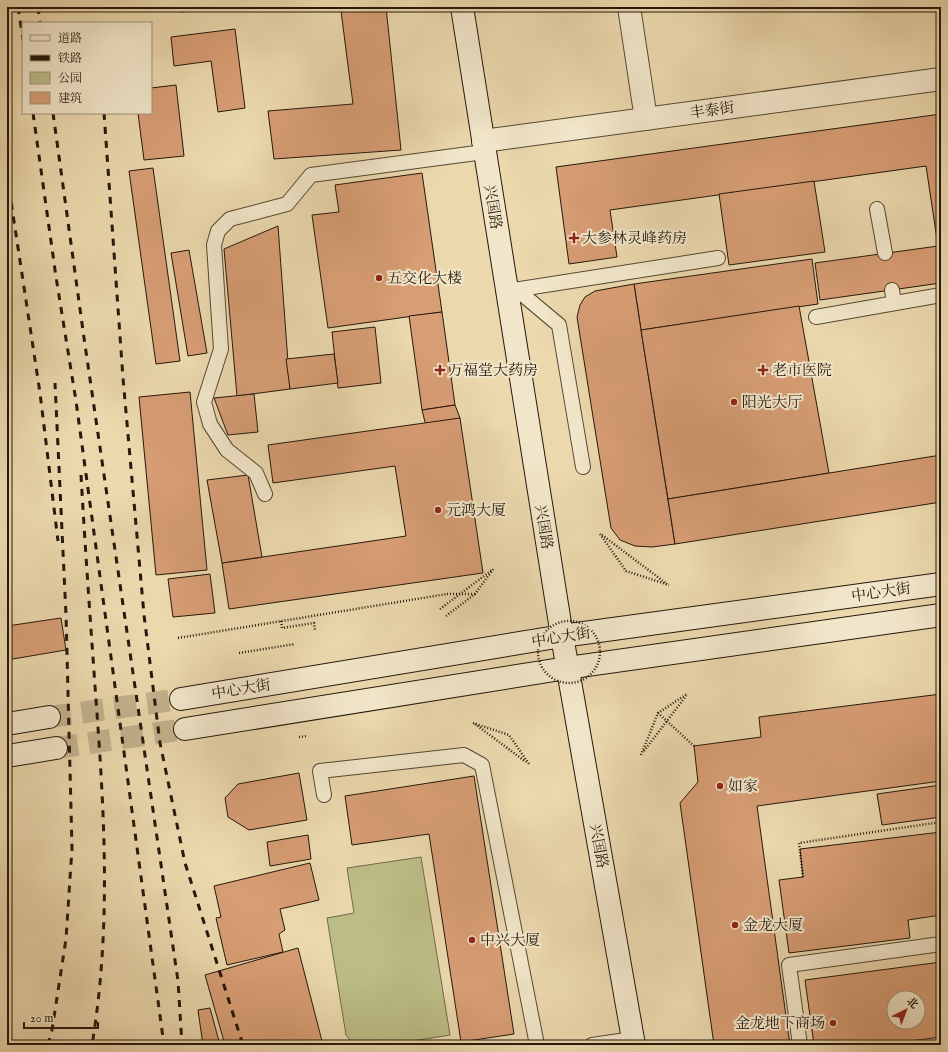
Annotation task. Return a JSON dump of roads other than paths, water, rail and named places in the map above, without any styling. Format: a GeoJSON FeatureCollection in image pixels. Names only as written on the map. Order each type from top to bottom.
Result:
{"type":"FeatureCollection","features":[{"type":"Feature","properties":{"kind":"main road","name":"兴国路"},"geometry":{"type":"LineString","coordinates":[[462,7],[483,146],[511,290],[562,636],[577,673],[633,1042]]}},
{"type":"Feature","properties":{"kind":"main road"},"geometry":{"type":"LineString","coordinates":[[629,7],[646,119]]}},
{"type":"Feature","properties":{"kind":"main road","name":"丰泰街"},"geometry":{"type":"LineString","coordinates":[[483,146],[646,119],[941,79]]}},
{"type":"Feature","properties":{"kind":"main road","name":"中心大街"},"geometry":{"type":"LineString","coordinates":[[182,699],[562,636],[941,584]]}},
{"type":"Feature","properties":{"kind":"main road","name":"中心大街"},"geometry":{"type":"LineString","coordinates":[[185,729],[577,673],[941,615]]}},
{"type":"Feature","properties":{"kind":"main road"},"geometry":{"type":"LineString","coordinates":[[7,724],[49,717]]}},
{"type":"Feature","properties":{"kind":"main road"},"geometry":{"type":"LineString","coordinates":[[7,756],[56,748]]}},
{"type":"Feature","properties":{"kind":"lane"},"geometry":{"type":"LineString","coordinates":[[265,494],[256,473],[227,450],[210,424],[204,402],[221,349],[214,245],[218,231],[230,219],[287,204],[311,175],[483,146]]}},
{"type":"Feature","properties":{"kind":"lane"},"geometry":{"type":"LineString","coordinates":[[877,209],[885,253]]}},
{"type":"Feature","properties":{"kind":"lane"},"geometry":{"type":"LineString","coordinates":[[511,290],[718,258]]}},
{"type":"Feature","properties":{"kind":"lane"},"geometry":{"type":"LineString","coordinates":[[511,290],[559,325],[583,467]]}},
{"type":"Feature","properties":{"kind":"lane"},"geometry":{"type":"LineString","coordinates":[[816,317],[893,296],[941,295]]}},
{"type":"Feature","properties":{"kind":"lane"},"geometry":{"type":"LineString","coordinates":[[324,796],[320,771],[464,755],[482,764],[537,1045]]}},
{"type":"Feature","properties":{"kind":"lane"},"geometry":{"type":"LineString","coordinates":[[800,1045],[789,965],[941,944]]}},
{"type":"Feature","properties":{"kind":"lane"},"geometry":{"type":"LineString","coordinates":[[592,1045],[633,1042]]}},
{"type":"Feature","properties":{"kind":"tunnel"},"geometry":{"type":"LineString","coordinates":[[49,717],[181,699]]}},
{"type":"Feature","properties":{"kind":"tunnel"},"geometry":{"type":"LineString","coordinates":[[56,748],[185,729]]}},
{"type":"Feature","properties":{"kind":"railway"},"geometry":{"type":"LineString","coordinates":[[18,7],[22,33]]}},
{"type":"Feature","properties":{"kind":"railway"},"geometry":{"type":"LineString","coordinates":[[38,7],[40,22]]}},
{"type":"Feature","properties":{"kind":"railway"},"geometry":{"type":"LineString","coordinates":[[33,114],[56,277],[76,401],[164,1045]]}},
{"type":"Feature","properties":{"kind":"railway"},"geometry":{"type":"LineString","coordinates":[[53,114],[84,338],[178,981],[182,1045]]}},
{"type":"Feature","properties":{"kind":"railway"},"geometry":{"type":"LineString","coordinates":[[104,114],[123,378],[144,615],[160,743],[185,863],[243,1045]]}},
{"type":"Feature","properties":{"kind":"railway"},"geometry":{"type":"LineString","coordinates":[[7,175],[40,393],[58,541]]}},
{"type":"Feature","properties":{"kind":"railway"},"geometry":{"type":"LineString","coordinates":[[48,1045],[52,1030],[66,939],[72,848],[66,615],[55,383]]}},
{"type":"Feature","properties":{"kind":"railway"},"geometry":{"type":"LineString","coordinates":[[81,475],[101,777],[104,866],[102,955],[92,1045]]}},
{"type":"Feature","properties":{"kind":"place","name":"大参林灵峰药房"},"geometry":{"type":"Point","coordinates":[574,238]}},
{"type":"Feature","properties":{"kind":"place","name":"五交化大楼"},"geometry":{"type":"Point","coordinates":[379,278]}},
{"type":"Feature","properties":{"kind":"place","name":"万福堂大药房"},"geometry":{"type":"Point","coordinates":[440,370]}},
{"type":"Feature","properties":{"kind":"place","name":"老市医院"},"geometry":{"type":"Point","coordinates":[763,370]}},
{"type":"Feature","properties":{"kind":"place","name":"阳光大厅"},"geometry":{"type":"Point","coordinates":[734,402]}},
{"type":"Feature","properties":{"kind":"place","name":"元鸿大厦"},"geometry":{"type":"Point","coordinates":[438,510]}},
{"type":"Feature","properties":{"kind":"place","name":"如家"},"geometry":{"type":"Point","coordinates":[720,786]}},
{"type":"Feature","properties":{"kind":"place","name":"金龙大厦"},"geometry":{"type":"Point","coordinates":[735,925]}},
{"type":"Feature","properties":{"kind":"place","name":"中兴大厦"},"geometry":{"type":"Point","coordinates":[472,940]}},
{"type":"Feature","properties":{"kind":"place","name":"金龙地下商场"},"geometry":{"type":"Point","coordinates":[833,1023]}}]}
